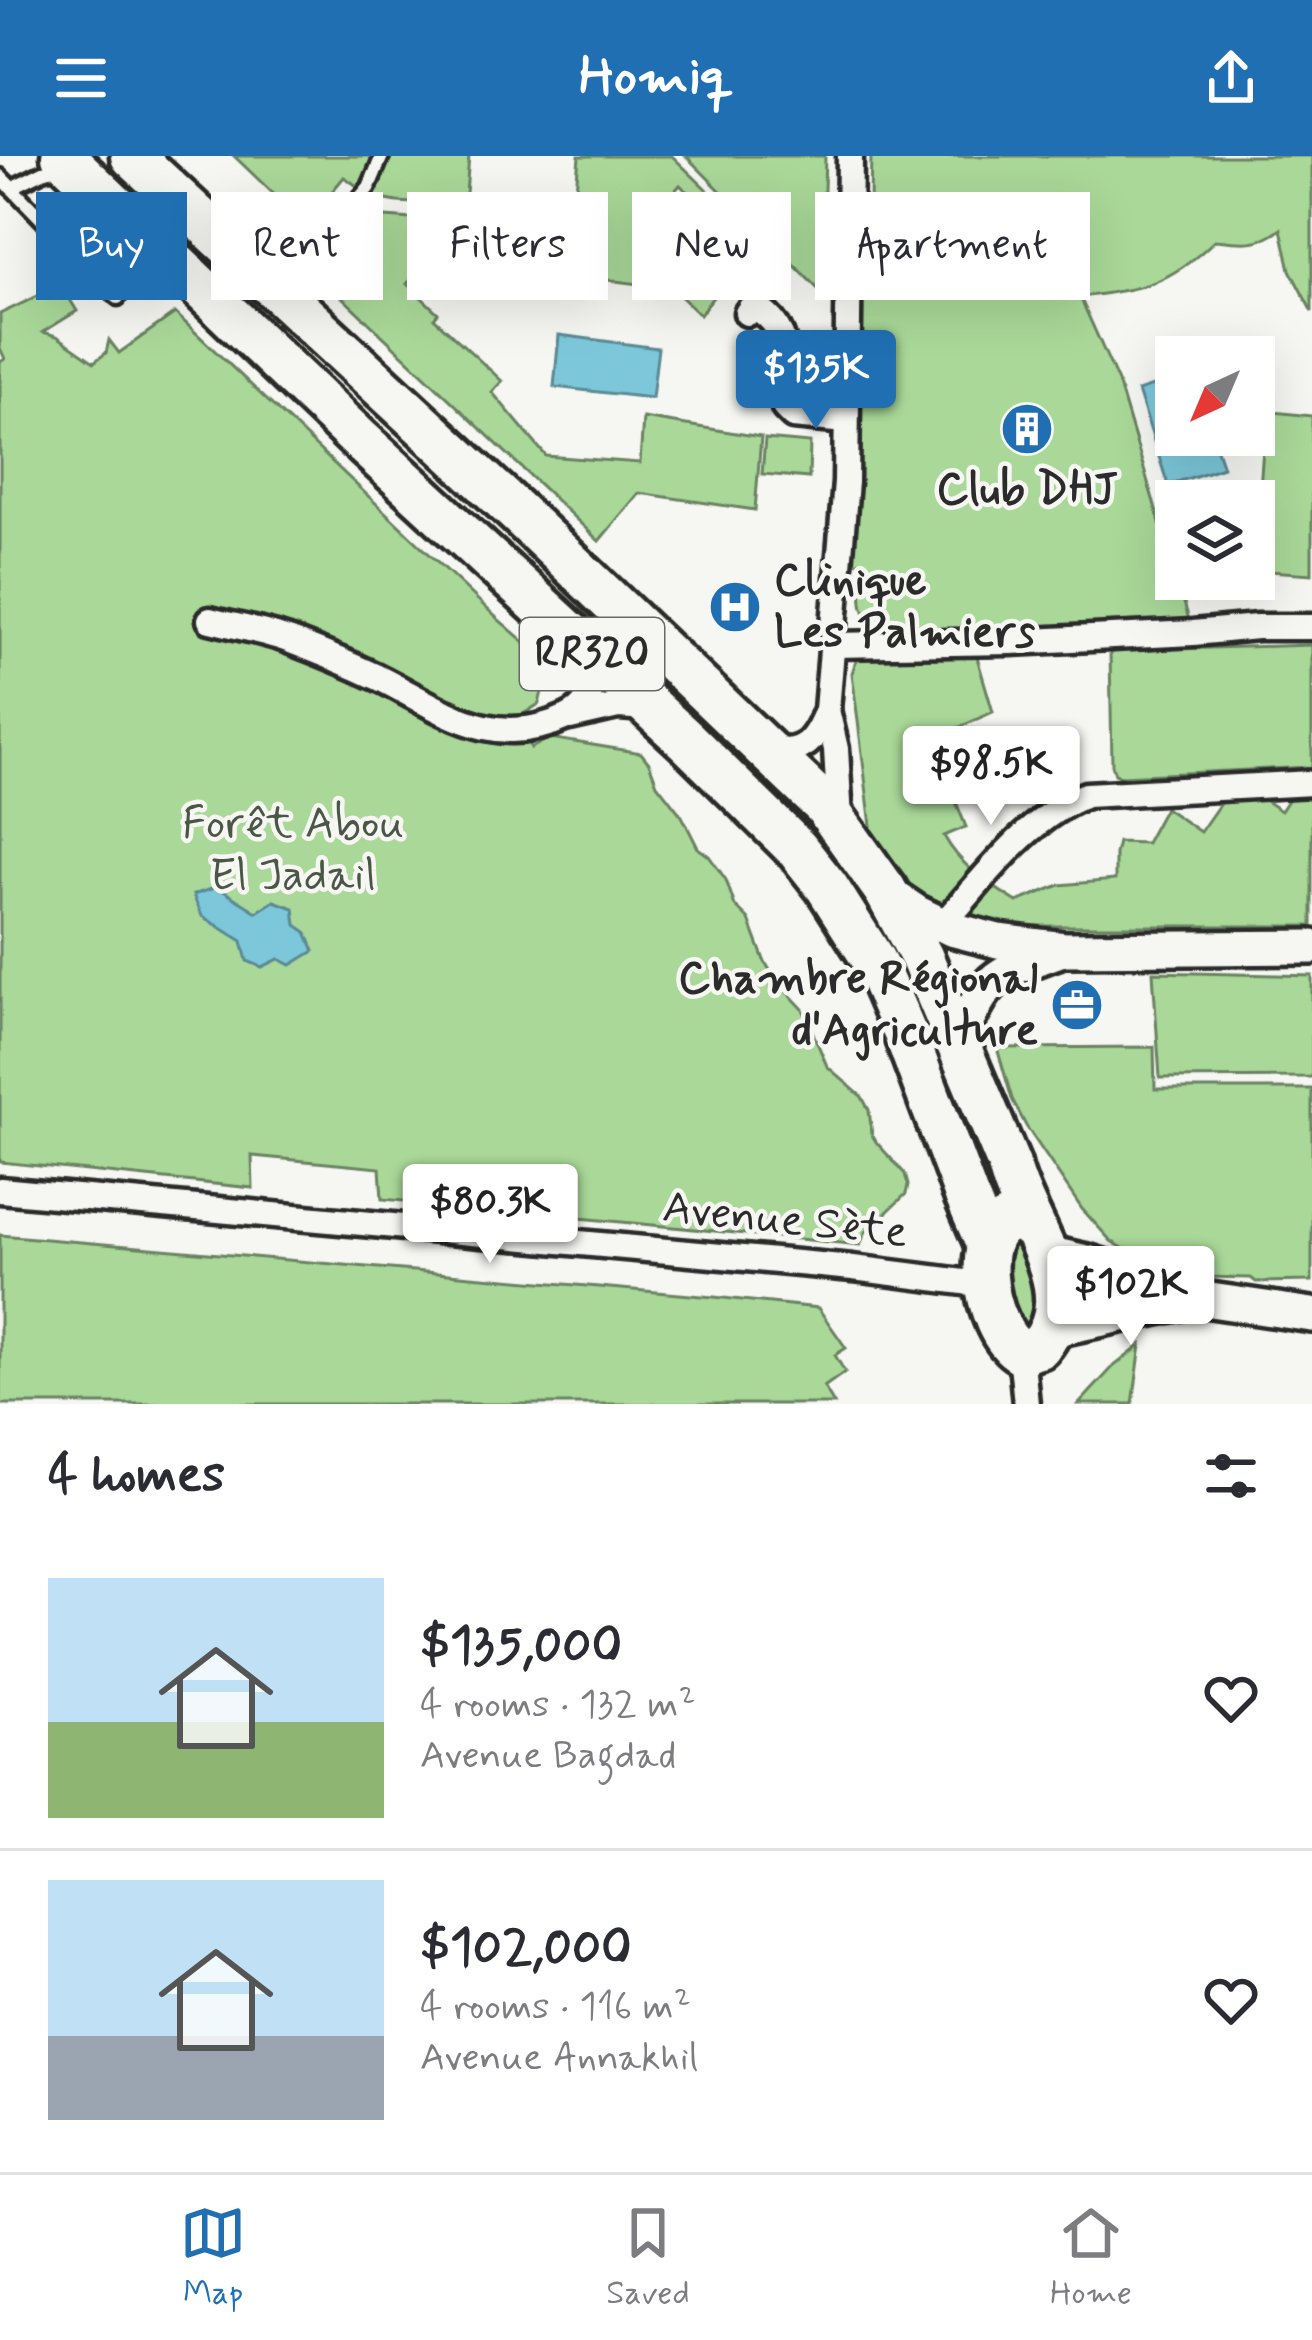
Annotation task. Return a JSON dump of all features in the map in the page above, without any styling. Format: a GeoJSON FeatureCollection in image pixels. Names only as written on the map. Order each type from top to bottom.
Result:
{"type":"FeatureCollection","features":[{"type":"Feature","properties":{"kind":"highway","name":"RR320"},"geometry":{"type":"LineString","coordinates":[[132,156],[211,229]]}},
{"type":"Feature","properties":{"kind":"highway","name":"RR320"},"geometry":{"type":"LineString","coordinates":[[68,161],[797,849],[874,961],[907,1038],[966,1195],[988,1266],[998,1328],[1007,1342],[1036,1341],[1054,1297],[1041,1242],[1012,1183],[921,956],[885,890],[841,826],[518,513],[289,300]]}},
{"type":"Feature","properties":{"kind":"highway"},"geometry":{"type":"LineString","coordinates":[[988,1266],[998,1227],[1007,1220],[1022,1220],[1041,1242]]}},
{"type":"Feature","properties":{"kind":"street"},"geometry":{"type":"LineString","coordinates":[[841,826],[836,749],[827,710],[846,482],[850,156]]}},
{"type":"Feature","properties":{"kind":"street"},"geometry":{"type":"LineString","coordinates":[[747,313],[752,306],[758,307],[779,328],[785,342],[785,408],[793,416],[846,421]]}},
{"type":"Feature","properties":{"kind":"street"},"geometry":{"type":"LineString","coordinates":[[210,620],[286,639],[476,725],[509,731],[618,706],[650,708]]}},
{"type":"Feature","properties":{"kind":"street"},"geometry":{"type":"LineString","coordinates":[[832,645],[1011,642],[1312,627]]}},
{"type":"Feature","properties":{"kind":"street"},"geometry":{"type":"LineString","coordinates":[[562,719],[587,701],[595,674],[589,652]]}},
{"type":"Feature","properties":{"kind":"street"},"geometry":{"type":"LineString","coordinates":[[766,751],[788,752],[808,745],[827,710]]}},
{"type":"Feature","properties":{"kind":"street"},"geometry":{"type":"LineString","coordinates":[[942,925],[985,874],[1034,828],[1068,802],[1086,795],[1312,783]]}},
{"type":"Feature","properties":{"kind":"street"},"geometry":{"type":"LineString","coordinates":[[885,890],[942,925],[998,941],[1065,949],[1312,947]]}},
{"type":"Feature","properties":{"kind":"street"},"geometry":{"type":"LineString","coordinates":[[958,1040],[976,1000],[993,980],[1015,966],[1065,949]]}},
{"type":"Feature","properties":{"kind":"street","name":"Avenue Sète"},"geometry":{"type":"LineString","coordinates":[[0,1190],[832,1266],[988,1266]]}},
{"type":"Feature","properties":{"kind":"street"},"geometry":{"type":"LineString","coordinates":[[1041,1242],[1197,1298],[1312,1315]]}},
{"type":"Feature","properties":{"kind":"street"},"geometry":{"type":"LineString","coordinates":[[1025,1404],[1036,1341],[1197,1298]]}},
{"type":"Feature","properties":{"kind":"lane"},"geometry":{"type":"LineString","coordinates":[[365,192],[382,156]]}},
{"type":"Feature","properties":{"kind":"lane"},"geometry":{"type":"LineString","coordinates":[[11,188],[68,161]]}},
{"type":"Feature","properties":{"kind":"lane"},"geometry":{"type":"LineString","coordinates":[[0,176],[36,214]]}},
{"type":"Feature","properties":{"kind":"green space"},"geometry":{"type":"Polygon","coordinates":[[[234,156],[469,156],[466,192],[407,192],[407,203],[397,202],[383,199],[383,192],[366,192],[344,177],[332,192],[272,192],[234,156]]]}},
{"type":"Feature","properties":{"kind":"green space"},"geometry":{"type":"Polygon","coordinates":[[[579,156],[672,156],[709,192],[687,192],[680,185],[674,192],[632,192],[632,283],[608,280],[608,192],[576,190],[579,156]]]}},
{"type":"Feature","properties":{"kind":"green space"},"geometry":{"type":"Polygon","coordinates":[[[686,156],[825,156],[824,192],[815,192],[815,286],[791,262],[791,192],[722,192],[686,156]]]}},
{"type":"Feature","properties":{"kind":"green space"},"geometry":{"type":"Polygon","coordinates":[[[871,156],[1312,156],[1312,312],[1290,270],[1281,229],[1258,241],[1215,240],[1168,276],[1090,296],[1090,192],[870,192],[871,156]]]}},
{"type":"Feature","properties":{"kind":"green space"},"geometry":{"type":"Polygon","coordinates":[[[383,219],[407,219],[407,300],[424,300],[438,313],[434,318],[502,381],[492,392],[546,456],[640,463],[643,418],[761,437],[755,510],[639,493],[599,541],[345,300],[383,300],[383,219]]]}},
{"type":"Feature","properties":{"kind":"green space","name":"Forêt Abou El Jadail"},"geometry":{"type":"Polygon","coordinates":[[[36,297],[70,300],[77,311],[43,332],[57,336],[94,362],[106,353],[109,340],[119,353],[175,313],[549,663],[539,704],[522,715],[531,748],[550,738],[641,753],[698,848],[726,880],[775,979],[803,1009],[827,1066],[862,1097],[872,1135],[905,1174],[906,1194],[865,1233],[860,1245],[382,1199],[380,1168],[252,1156],[253,1188],[0,1162],[0,362],[5,359],[0,348],[0,314],[36,297]]]}},
{"type":"Feature","properties":{"kind":"green space"},"geometry":{"type":"Polygon","coordinates":[[[685,300],[711,300],[700,315],[685,300]]]}},
{"type":"Feature","properties":{"kind":"green space"},"geometry":{"type":"Polygon","coordinates":[[[857,300],[1081,300],[1118,382],[1155,506],[1155,600],[1183,600],[1193,633],[880,632],[867,618],[862,601],[863,562],[844,562],[857,300]]]}},
{"type":"Feature","properties":{"kind":"green space"},"geometry":{"type":"Polygon","coordinates":[[[1275,412],[1312,416],[1312,574],[1275,571],[1275,480],[1261,480],[1262,456],[1275,456],[1275,412]]]}},
{"type":"Feature","properties":{"kind":"green space"},"geometry":{"type":"Polygon","coordinates":[[[765,439],[810,443],[809,478],[762,474],[765,439]]]}},
{"type":"Feature","properties":{"kind":"green space"},"geometry":{"type":"Polygon","coordinates":[[[1312,645],[1312,767],[1115,774],[1110,651],[1312,645]]]}},
{"type":"Feature","properties":{"kind":"green space"},"geometry":{"type":"Polygon","coordinates":[[[976,654],[993,712],[931,740],[966,827],[944,836],[976,874],[1017,902],[1060,885],[1115,880],[1118,842],[1146,843],[1165,808],[1200,832],[1228,792],[1249,790],[1281,811],[1297,786],[1312,787],[1312,926],[1014,926],[963,913],[913,889],[873,842],[852,673],[856,661],[864,656],[976,654]]]}},
{"type":"Feature","properties":{"kind":"green space"},"geometry":{"type":"Polygon","coordinates":[[[1153,972],[1312,976],[1312,1077],[1160,1078],[1153,972]]]}},
{"type":"Feature","properties":{"kind":"green space"},"geometry":{"type":"Polygon","coordinates":[[[1154,1047],[1155,1089],[1312,1089],[1312,1281],[1203,1277],[1138,1257],[1111,1241],[1082,1209],[1026,1126],[1012,1099],[997,1048],[1154,1047]]]}},
{"type":"Feature","properties":{"kind":"green space"},"geometry":{"type":"Polygon","coordinates":[[[1012,1219],[1051,1330],[998,1328],[1012,1219]]]}},
{"type":"Feature","properties":{"kind":"green space"},"geometry":{"type":"Polygon","coordinates":[[[0,1235],[818,1308],[846,1348],[835,1355],[845,1372],[824,1387],[834,1404],[0,1404],[0,1235]]]}},
{"type":"Feature","properties":{"kind":"green space"},"geometry":{"type":"Polygon","coordinates":[[[1141,1345],[1133,1404],[1079,1404],[1113,1367],[1141,1345]]]}},
{"type":"Feature","properties":{"kind":"water"},"geometry":{"type":"Polygon","coordinates":[[[559,335],[658,348],[652,398],[554,387],[559,335]]]}},
{"type":"Feature","properties":{"kind":"water"},"geometry":{"type":"Polygon","coordinates":[[[1155,385],[1155,444],[1138,391],[1155,385]]]}},
{"type":"Feature","properties":{"kind":"water"},"geometry":{"type":"Polygon","coordinates":[[[1159,456],[1219,456],[1223,467],[1183,480],[1166,480],[1159,456]]]}},
{"type":"Feature","properties":{"kind":"water"},"geometry":{"type":"Polygon","coordinates":[[[217,887],[257,912],[274,901],[294,908],[296,925],[306,932],[314,951],[291,965],[279,959],[262,967],[247,961],[242,941],[202,916],[193,895],[217,887]]]}},
{"type":"Feature","properties":{"kind":"place","name":"Club DHJ"},"geometry":{"type":"Point","coordinates":[1027,429]}},
{"type":"Feature","properties":{"kind":"place","name":"Clinique Les Palmiers"},"geometry":{"type":"Point","coordinates":[735,607]}},
{"type":"Feature","properties":{"kind":"place","name":"Chambre Régional d'Agriculture"},"geometry":{"type":"Point","coordinates":[1077,1005]}}]}
